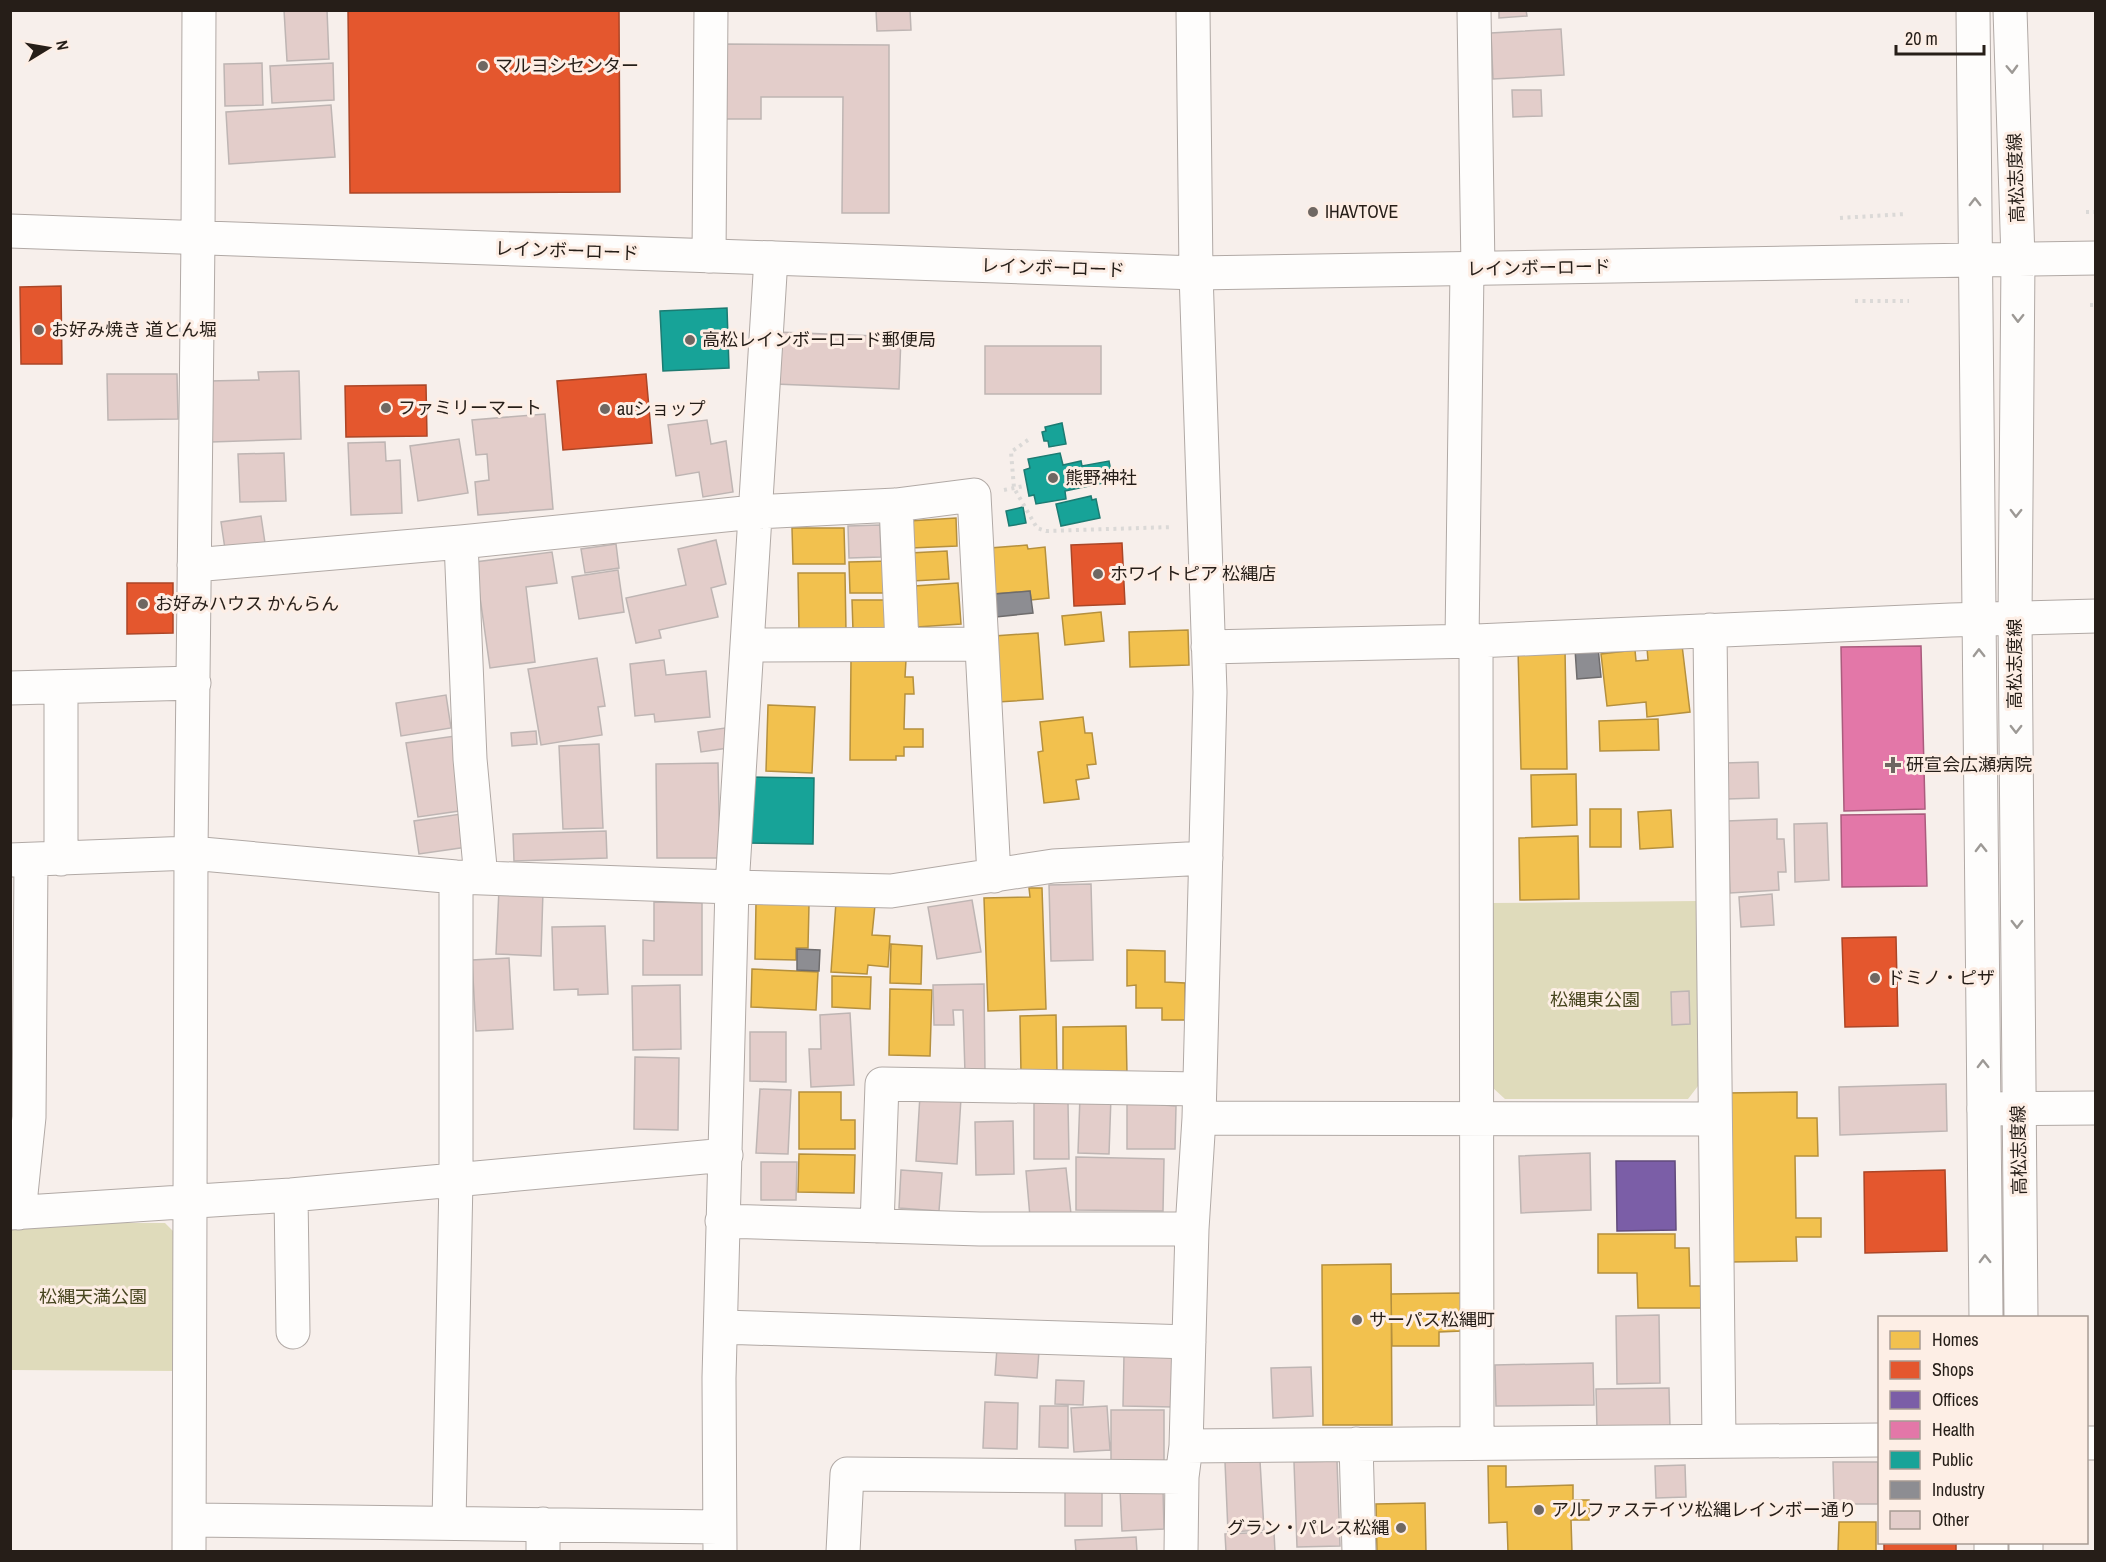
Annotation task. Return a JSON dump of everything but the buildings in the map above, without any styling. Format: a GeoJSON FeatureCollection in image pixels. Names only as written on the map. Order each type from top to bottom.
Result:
{"type":"FeatureCollection","features":[{"type":"Feature","properties":{"kind":"street"},"geometry":{"type":"LineString","coordinates":[[199,10],[191,854],[190,1536],[449,1523],[543,1538],[719,1539],[718,1378],[732,887],[771,258]]}},
{"type":"Feature","properties":{"kind":"street"},"geometry":{"type":"LineString","coordinates":[[709,256],[711,10]]}},
{"type":"Feature","properties":{"kind":"street"},"geometry":{"type":"LineString","coordinates":[[1181,1551],[1192,1229],[1199,1103],[1209,692],[1196,273],[1192,10]]}},
{"type":"Feature","properties":{"kind":"street"},"geometry":{"type":"LineString","coordinates":[[1474,10],[1469,641],[1476,1119],[1477,1442]]}},
{"type":"Feature","properties":{"kind":"street","name":"高松志度線"},"geometry":{"type":"LineString","coordinates":[[1973,10],[1986,1316]]}},
{"type":"Feature","properties":{"kind":"street","name":"高松志度線"},"geometry":{"type":"LineString","coordinates":[[2010,10],[2018,259],[2015,619],[2021,1316]]}},
{"type":"Feature","properties":{"kind":"street","name":"レインボーロード"},"geometry":{"type":"LineString","coordinates":[[10,231],[1196,273],[2096,258]]}},
{"type":"Feature","properties":{"kind":"street"},"geometry":{"type":"LineString","coordinates":[[194,565],[754,513],[896,505],[974,495],[994,876]]}},
{"type":"Feature","properties":{"kind":"street"},"geometry":{"type":"LineString","coordinates":[[896,505],[902,644]]}},
{"type":"Feature","properties":{"kind":"street"},"geometry":{"type":"LineString","coordinates":[[449,1523],[456,1179],[469,878],[470,759],[461,542]]}},
{"type":"Feature","properties":{"kind":"street"},"geometry":{"type":"LineString","coordinates":[[1208,647],[1469,641],[2096,616]]}},
{"type":"Feature","properties":{"kind":"street"},"geometry":{"type":"LineString","coordinates":[[1710,630],[1719,1441]]}},
{"type":"Feature","properties":{"kind":"street"},"geometry":{"type":"LineString","coordinates":[[748,645],[981,644]]}},
{"type":"Feature","properties":{"kind":"street"},"geometry":{"type":"LineString","coordinates":[[10,688],[194,683]]}},
{"type":"Feature","properties":{"kind":"street"},"geometry":{"type":"LineString","coordinates":[[61,687],[34,859],[29,1118],[15,1213],[291,1195],[726,1155]]}},
{"type":"Feature","properties":{"kind":"street"},"geometry":{"type":"LineString","coordinates":[[34,859],[191,854],[469,878],[891,891],[1053,866],[1206,858]]}},
{"type":"Feature","properties":{"kind":"street"},"geometry":{"type":"LineString","coordinates":[[877,1226],[882,1084],[1476,1119],[1715,1119]]}},
{"type":"Feature","properties":{"kind":"street"},"geometry":{"type":"LineString","coordinates":[[1984,1109],[2096,1108]]}},
{"type":"Feature","properties":{"kind":"street"},"geometry":{"type":"LineString","coordinates":[[291,1195],[293,1332]]}},
{"type":"Feature","properties":{"kind":"street"},"geometry":{"type":"LineString","coordinates":[[722,1221],[980,1229],[1192,1229]]}},
{"type":"Feature","properties":{"kind":"street"},"geometry":{"type":"LineString","coordinates":[[721,1327],[1189,1342]]}},
{"type":"Feature","properties":{"kind":"street"},"geometry":{"type":"LineString","coordinates":[[843,1551],[847,1474],[1184,1461],[1356,1444],[1878,1440]]}},
{"type":"Feature","properties":{"kind":"street"},"geometry":{"type":"LineString","coordinates":[[1356,1444],[1359,1551]]}},
{"type":"Feature","properties":{"kind":"path"},"geometry":{"type":"LineString","coordinates":[[2086,212],[2096,212]]}},
{"type":"Feature","properties":{"kind":"path"},"geometry":{"type":"LineString","coordinates":[[1840,218],[1906,214]]}},
{"type":"Feature","properties":{"kind":"path"},"geometry":{"type":"LineString","coordinates":[[1855,301],[1909,301]]}},
{"type":"Feature","properties":{"kind":"path"},"geometry":{"type":"LineString","coordinates":[[2090,305],[2096,305]]}},
{"type":"Feature","properties":{"kind":"path"},"geometry":{"type":"LineString","coordinates":[[1028,440],[1011,452],[1014,488],[1037,528],[1046,531],[1204,526]]}},
{"type":"Feature","properties":{"kind":"green space","name":"松縄東公園"},"geometry":{"type":"Polygon","coordinates":[[[1697,901],[1698,1086],[1688,1099],[1505,1099],[1493,1088],[1491,903],[1697,901]]]}},
{"type":"Feature","properties":{"kind":"green space","name":"松縄天満公園"},"geometry":{"type":"Polygon","coordinates":[[[11,1223],[165,1223],[176,1234],[175,1371],[11,1370],[11,1223]]]}},
{"type":"Feature","properties":{"kind":"place","name":"マルヨシセンター"},"geometry":{"type":"Point","coordinates":[483,66]}},
{"type":"Feature","properties":{"kind":"place","name":"IHAVTOVE"},"geometry":{"type":"Point","coordinates":[1313,212]}},
{"type":"Feature","properties":{"kind":"place","name":"お好み焼き 道とん堀"},"geometry":{"type":"Point","coordinates":[39,330]}},
{"type":"Feature","properties":{"kind":"place","name":"高松レインボーロード郵便局"},"geometry":{"type":"Point","coordinates":[690,340]}},
{"type":"Feature","properties":{"kind":"place","name":"ファミリーマート"},"geometry":{"type":"Point","coordinates":[386,408]}},
{"type":"Feature","properties":{"kind":"place","name":"auショップ"},"geometry":{"type":"Point","coordinates":[605,409]}},
{"type":"Feature","properties":{"kind":"place","name":"熊野神社"},"geometry":{"type":"Point","coordinates":[1053,478]}},
{"type":"Feature","properties":{"kind":"place","name":"ホワイトピア 松縄店"},"geometry":{"type":"Point","coordinates":[1098,574]}},
{"type":"Feature","properties":{"kind":"place","name":"お好みハウス かんらん"},"geometry":{"type":"Point","coordinates":[143,604]}},
{"type":"Feature","properties":{"kind":"place","name":"研宣会広瀬病院"},"geometry":{"type":"Point","coordinates":[1893,765]}},
{"type":"Feature","properties":{"kind":"place","name":"ドミノ・ピザ"},"geometry":{"type":"Point","coordinates":[1875,978]}},
{"type":"Feature","properties":{"kind":"place","name":"サーパス松縄町"},"geometry":{"type":"Point","coordinates":[1357,1320]}},
{"type":"Feature","properties":{"kind":"place","name":"アルファステイツ松縄レインボー通り"},"geometry":{"type":"Point","coordinates":[1539,1510]}},
{"type":"Feature","properties":{"kind":"place","name":"グラン・パレス松縄"},"geometry":{"type":"Point","coordinates":[1401,1528]}}]}
